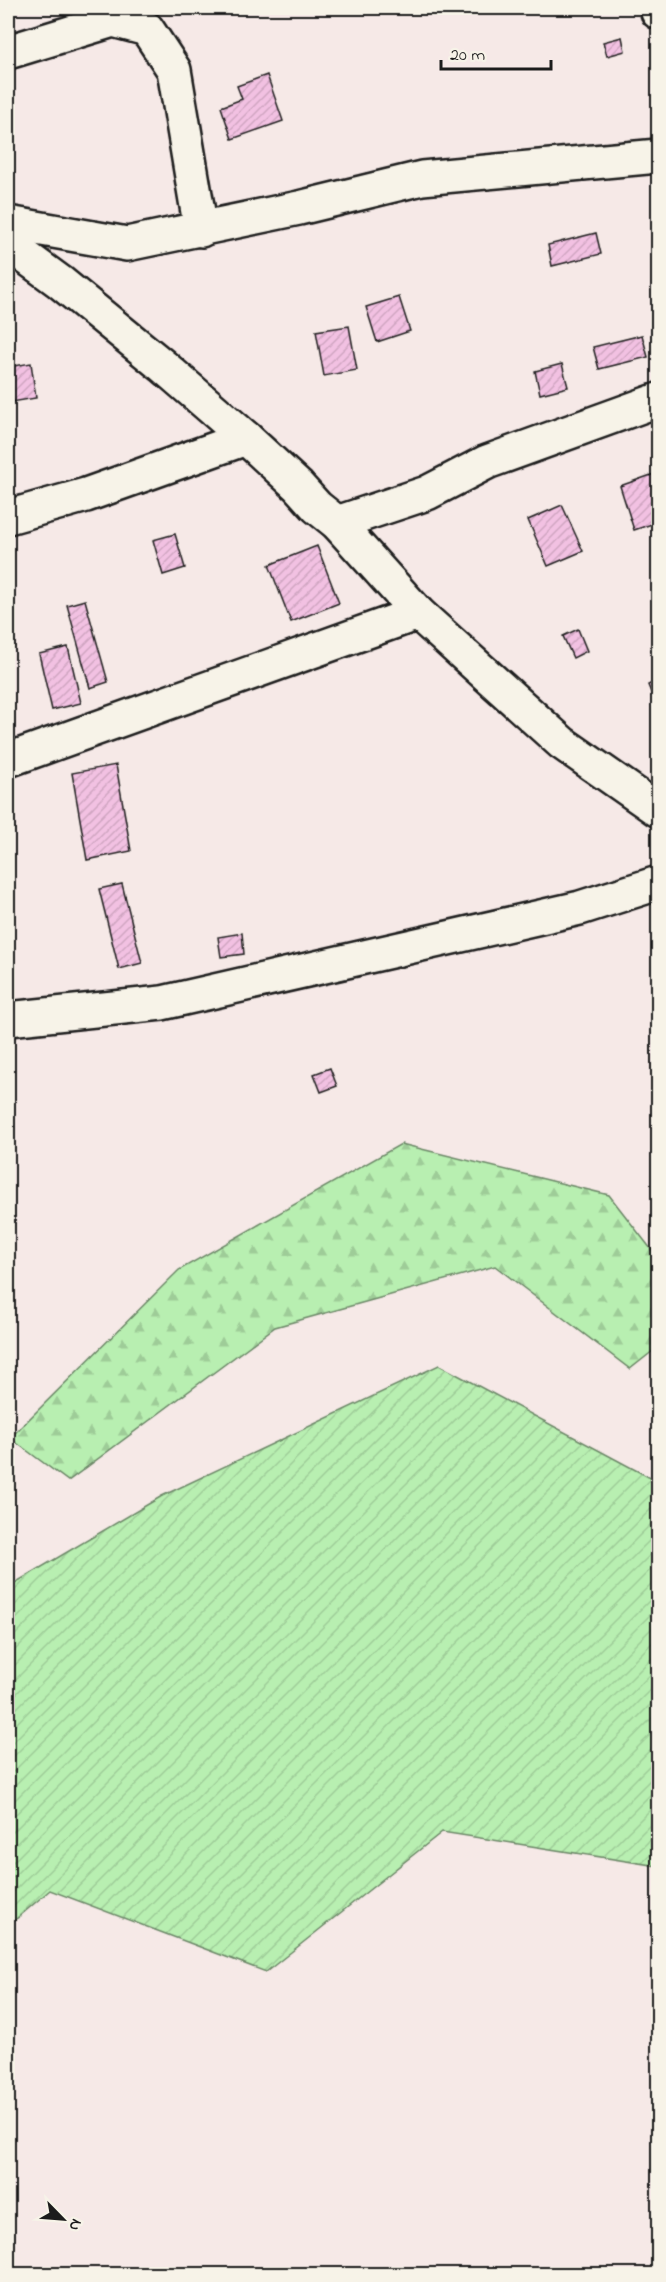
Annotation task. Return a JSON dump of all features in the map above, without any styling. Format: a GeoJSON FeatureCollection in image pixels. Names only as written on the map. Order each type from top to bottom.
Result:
{"type":"FeatureCollection","features":[{"type":"Feature","properties":{"kind":"street"},"geometry":{"type":"LineString","coordinates":[[8,52],[113,20],[147,29],[174,70],[201,230]]}},
{"type":"Feature","properties":{"kind":"street"},"geometry":{"type":"LineString","coordinates":[[8,223],[127,244],[201,230],[422,178],[658,156]]}},
{"type":"Feature","properties":{"kind":"street"},"geometry":{"type":"LineString","coordinates":[[8,244],[69,289],[246,438],[298,486],[316,507],[338,523],[418,613],[562,743],[658,810]]}},
{"type":"Feature","properties":{"kind":"street"},"geometry":{"type":"LineString","coordinates":[[338,523],[427,493],[487,462],[658,400]]}},
{"type":"Feature","properties":{"kind":"street"},"geometry":{"type":"LineString","coordinates":[[8,517],[86,495],[246,438]]}},
{"type":"Feature","properties":{"kind":"street"},"geometry":{"type":"LineString","coordinates":[[8,760],[418,613]]}},
{"type":"Feature","properties":{"kind":"street"},"geometry":{"type":"LineString","coordinates":[[8,1019],[162,1003],[580,908],[658,883]]}},
{"type":"Feature","properties":{"kind":"green space"},"geometry":{"type":"Polygon","coordinates":[[[401,1144],[609,1195],[658,1258],[658,1347],[630,1369],[495,1266],[275,1327],[68,1481],[10,1438],[179,1270],[401,1144]]]}},
{"type":"Feature","properties":{"kind":"green space"},"geometry":{"type":"Polygon","coordinates":[[[439,1365],[658,1482],[658,1866],[442,1832],[266,1972],[50,1890],[8,1926],[8,1587],[162,1496],[439,1365]]]}},
{"type":"Feature","properties":{"kind":"building"},"geometry":{"type":"Polygon","coordinates":[[[622,37],[625,51],[607,56],[603,42],[622,37]]]}},
{"type":"Feature","properties":{"kind":"building"},"geometry":{"type":"Polygon","coordinates":[[[267,75],[283,121],[232,139],[221,107],[242,99],[237,86],[267,75]]]}},
{"type":"Feature","properties":{"kind":"building"},"geometry":{"type":"Polygon","coordinates":[[[596,233],[601,254],[552,266],[548,245],[596,233]]]}},
{"type":"Feature","properties":{"kind":"building"},"geometry":{"type":"Polygon","coordinates":[[[399,297],[410,331],[377,342],[366,307],[399,297]]]}},
{"type":"Feature","properties":{"kind":"building"},"geometry":{"type":"Polygon","coordinates":[[[658,316],[658,339],[656,340],[651,318],[658,316]]]}},
{"type":"Feature","properties":{"kind":"building"},"geometry":{"type":"Polygon","coordinates":[[[349,326],[357,370],[324,376],[316,331],[349,326]]]}},
{"type":"Feature","properties":{"kind":"building"},"geometry":{"type":"Polygon","coordinates":[[[642,335],[648,357],[599,369],[593,347],[642,335]]]}},
{"type":"Feature","properties":{"kind":"building"},"geometry":{"type":"Polygon","coordinates":[[[31,363],[36,398],[12,402],[8,367],[31,363]]]}},
{"type":"Feature","properties":{"kind":"building"},"geometry":{"type":"Polygon","coordinates":[[[562,364],[568,387],[540,394],[535,371],[562,364]]]}},
{"type":"Feature","properties":{"kind":"building"},"geometry":{"type":"Polygon","coordinates":[[[654,474],[658,488],[658,522],[634,530],[620,486],[654,474]]]}},
{"type":"Feature","properties":{"kind":"building"},"geometry":{"type":"Polygon","coordinates":[[[562,505],[583,551],[548,566],[528,520],[562,505]]]}},
{"type":"Feature","properties":{"kind":"building"},"geometry":{"type":"Polygon","coordinates":[[[175,534],[185,568],[163,575],[153,540],[175,534]]]}},
{"type":"Feature","properties":{"kind":"building"},"geometry":{"type":"Polygon","coordinates":[[[317,546],[339,603],[291,622],[269,565],[317,546]]]}},
{"type":"Feature","properties":{"kind":"building"},"geometry":{"type":"Polygon","coordinates":[[[85,600],[108,682],[90,688],[67,605],[85,600]]]}},
{"type":"Feature","properties":{"kind":"building"},"geometry":{"type":"Polygon","coordinates":[[[578,629],[587,651],[573,658],[563,636],[578,629]]]}},
{"type":"Feature","properties":{"kind":"building"},"geometry":{"type":"Polygon","coordinates":[[[68,647],[81,703],[52,710],[39,654],[68,647]]]}},
{"type":"Feature","properties":{"kind":"building"},"geometry":{"type":"Polygon","coordinates":[[[658,680],[658,706],[657,707],[648,685],[658,680]]]}},
{"type":"Feature","properties":{"kind":"building"},"geometry":{"type":"Polygon","coordinates":[[[116,765],[131,851],[87,860],[72,773],[116,765]]]}},
{"type":"Feature","properties":{"kind":"building"},"geometry":{"type":"Polygon","coordinates":[[[122,884],[142,963],[119,969],[99,889],[122,884]]]}},
{"type":"Feature","properties":{"kind":"building"},"geometry":{"type":"Polygon","coordinates":[[[242,933],[244,954],[221,957],[218,937],[242,933]]]}},
{"type":"Feature","properties":{"kind":"building"},"geometry":{"type":"Polygon","coordinates":[[[330,1068],[337,1086],[321,1092],[314,1074],[330,1068]]]}}]}
